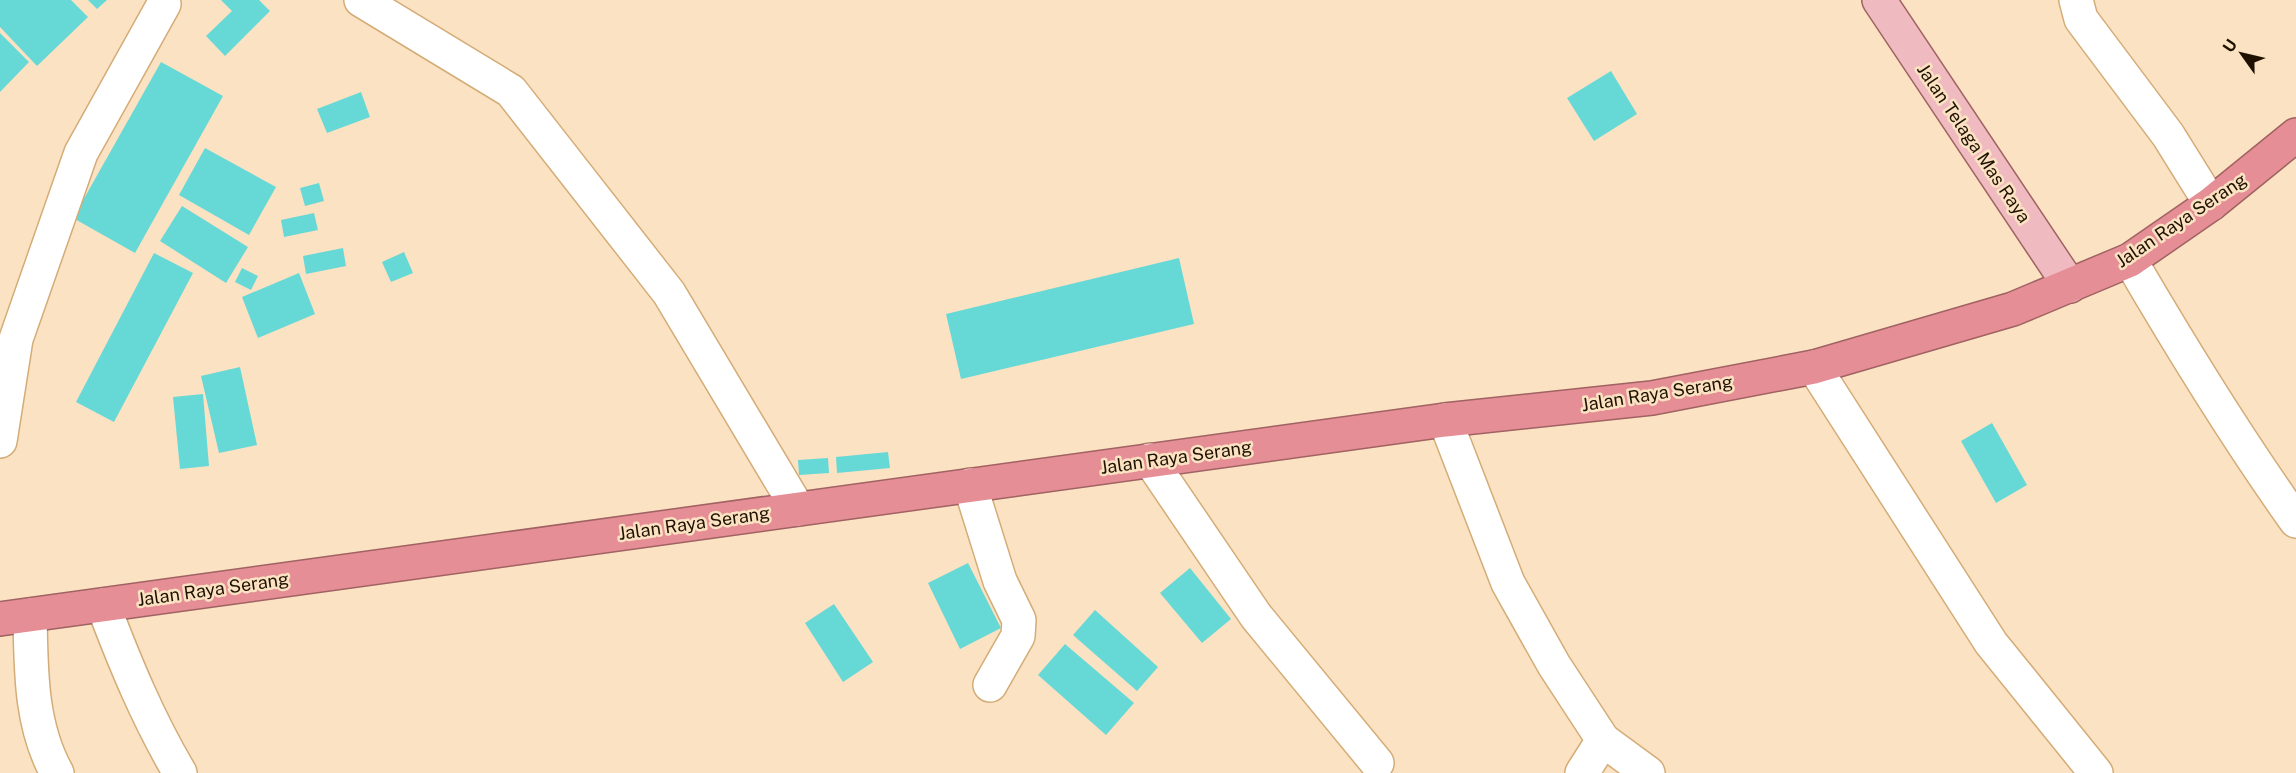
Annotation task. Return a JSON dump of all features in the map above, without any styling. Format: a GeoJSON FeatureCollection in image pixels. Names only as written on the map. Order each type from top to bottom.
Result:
{"type":"FeatureCollection","features":[{"type":"Feature","properties":{"kind":"highway","name":"Jalan Raya Serang"},"geometry":{"type":"LineString","coordinates":[[15,617],[1445,420],[1652,398],[1814,367],[2013,309],[2130,260],[2211,204],[2296,135]]}},
{"type":"Feature","properties":{"kind":"main road","name":"Jalan Telaga Mas Raya"},"geometry":{"type":"LineString","coordinates":[[1878,0],[2070,286]]}},
{"type":"Feature","properties":{"kind":"street"},"geometry":{"type":"LineString","coordinates":[[361,0],[511,91],[669,292],[798,508]]}},
{"type":"Feature","properties":{"kind":"street"},"geometry":{"type":"LineString","coordinates":[[2076,0],[2081,19],[2168,135],[2211,204]]}},
{"type":"Feature","properties":{"kind":"street"},"geometry":{"type":"LineString","coordinates":[[0,441],[15,339],[81,153],[164,4]]}},
{"type":"Feature","properties":{"kind":"street"},"geometry":{"type":"LineString","coordinates":[[2130,260],[2180,346],[2247,451],[2296,521]]}},
{"type":"Feature","properties":{"kind":"street"},"geometry":{"type":"LineString","coordinates":[[1814,367],[1991,643],[2096,773]]}},
{"type":"Feature","properties":{"kind":"street"},"geometry":{"type":"LineString","coordinates":[[1445,420],[1508,583],[1554,665],[1603,740],[1648,773]]}},
{"type":"Feature","properties":{"kind":"street"},"geometry":{"type":"LineString","coordinates":[[1150,460],[1256,616],[1377,764]]}},
{"type":"Feature","properties":{"kind":"street"},"geometry":{"type":"LineString","coordinates":[[970,485],[999,581],[1019,620],[1018,636],[990,685]]}},
{"type":"Feature","properties":{"kind":"street"},"geometry":{"type":"LineString","coordinates":[[103,605],[132,681],[161,742],[180,773]]}},
{"type":"Feature","properties":{"kind":"street"},"geometry":{"type":"LineString","coordinates":[[15,617],[32,696],[51,763],[57,773]]}},
{"type":"Feature","properties":{"kind":"street"},"geometry":{"type":"LineString","coordinates":[[1582,773],[1603,740]]}},
{"type":"Feature","properties":{"kind":"building"},"geometry":{"type":"Polygon","coordinates":[[[0,0],[71,0],[88,17],[37,66],[0,27],[0,0]]]}},
{"type":"Feature","properties":{"kind":"building"},"geometry":{"type":"Polygon","coordinates":[[[88,0],[107,0],[97,9],[88,0]]]}},
{"type":"Feature","properties":{"kind":"building"},"geometry":{"type":"Polygon","coordinates":[[[221,0],[259,0],[270,11],[225,56],[206,36],[232,11],[221,0]]]}},
{"type":"Feature","properties":{"kind":"building"},"geometry":{"type":"Polygon","coordinates":[[[0,33],[29,62],[0,92],[0,33]]]}},
{"type":"Feature","properties":{"kind":"building"},"geometry":{"type":"Polygon","coordinates":[[[161,62],[223,96],[135,253],[73,218],[161,62]]]}},
{"type":"Feature","properties":{"kind":"building"},"geometry":{"type":"Polygon","coordinates":[[[1611,71],[1637,114],[1594,141],[1567,98],[1611,71]]]}},
{"type":"Feature","properties":{"kind":"building"},"geometry":{"type":"Polygon","coordinates":[[[361,92],[370,117],[327,133],[317,109],[361,92]]]}},
{"type":"Feature","properties":{"kind":"building"},"geometry":{"type":"Polygon","coordinates":[[[205,148],[276,187],[249,235],[179,195],[205,148]]]}},
{"type":"Feature","properties":{"kind":"building"},"geometry":{"type":"Polygon","coordinates":[[[319,183],[324,201],[305,206],[300,188],[319,183]]]}},
{"type":"Feature","properties":{"kind":"building"},"geometry":{"type":"Polygon","coordinates":[[[182,206],[248,247],[226,283],[160,241],[182,206]]]}},
{"type":"Feature","properties":{"kind":"building"},"geometry":{"type":"Polygon","coordinates":[[[314,213],[318,230],[284,237],[281,220],[314,213]]]}},
{"type":"Feature","properties":{"kind":"building"},"geometry":{"type":"Polygon","coordinates":[[[343,248],[346,266],[306,274],[303,256],[343,248]]]}},
{"type":"Feature","properties":{"kind":"building"},"geometry":{"type":"Polygon","coordinates":[[[404,252],[413,273],[391,282],[382,262],[404,252]]]}},
{"type":"Feature","properties":{"kind":"building"},"geometry":{"type":"Polygon","coordinates":[[[154,253],[193,273],[114,422],[76,402],[154,253]]]}},
{"type":"Feature","properties":{"kind":"building"},"geometry":{"type":"Polygon","coordinates":[[[1179,258],[1194,324],[961,379],[946,314],[1179,258]]]}},
{"type":"Feature","properties":{"kind":"building"},"geometry":{"type":"Polygon","coordinates":[[[242,268],[258,276],[251,290],[235,282],[242,268]]]}},
{"type":"Feature","properties":{"kind":"building"},"geometry":{"type":"Polygon","coordinates":[[[299,273],[315,314],[258,338],[242,297],[299,273]]]}},
{"type":"Feature","properties":{"kind":"building"},"geometry":{"type":"Polygon","coordinates":[[[240,367],[257,445],[219,453],[201,376],[240,367]]]}},
{"type":"Feature","properties":{"kind":"building"},"geometry":{"type":"Polygon","coordinates":[[[203,394],[209,466],[180,469],[173,397],[203,394]]]}},
{"type":"Feature","properties":{"kind":"building"},"geometry":{"type":"Polygon","coordinates":[[[1992,423],[2027,485],[1996,503],[1961,441],[1992,423]]]}},
{"type":"Feature","properties":{"kind":"building"},"geometry":{"type":"Polygon","coordinates":[[[888,452],[890,468],[837,473],[836,457],[888,452]]]}},
{"type":"Feature","properties":{"kind":"building"},"geometry":{"type":"Polygon","coordinates":[[[828,458],[829,473],[799,475],[798,460],[828,458]]]}},
{"type":"Feature","properties":{"kind":"building"},"geometry":{"type":"Polygon","coordinates":[[[968,563],[1001,628],[960,649],[928,583],[968,563]]]}},
{"type":"Feature","properties":{"kind":"building"},"geometry":{"type":"Polygon","coordinates":[[[1190,568],[1231,619],[1202,643],[1160,593],[1190,568]]]}},
{"type":"Feature","properties":{"kind":"building"},"geometry":{"type":"Polygon","coordinates":[[[834,604],[873,662],[843,682],[805,623],[834,604]]]}},
{"type":"Feature","properties":{"kind":"building"},"geometry":{"type":"Polygon","coordinates":[[[1095,610],[1158,667],[1137,691],[1073,635],[1095,610]]]}},
{"type":"Feature","properties":{"kind":"building"},"geometry":{"type":"Polygon","coordinates":[[[1065,644],[1134,703],[1106,735],[1038,675],[1065,644]]]}}]}
